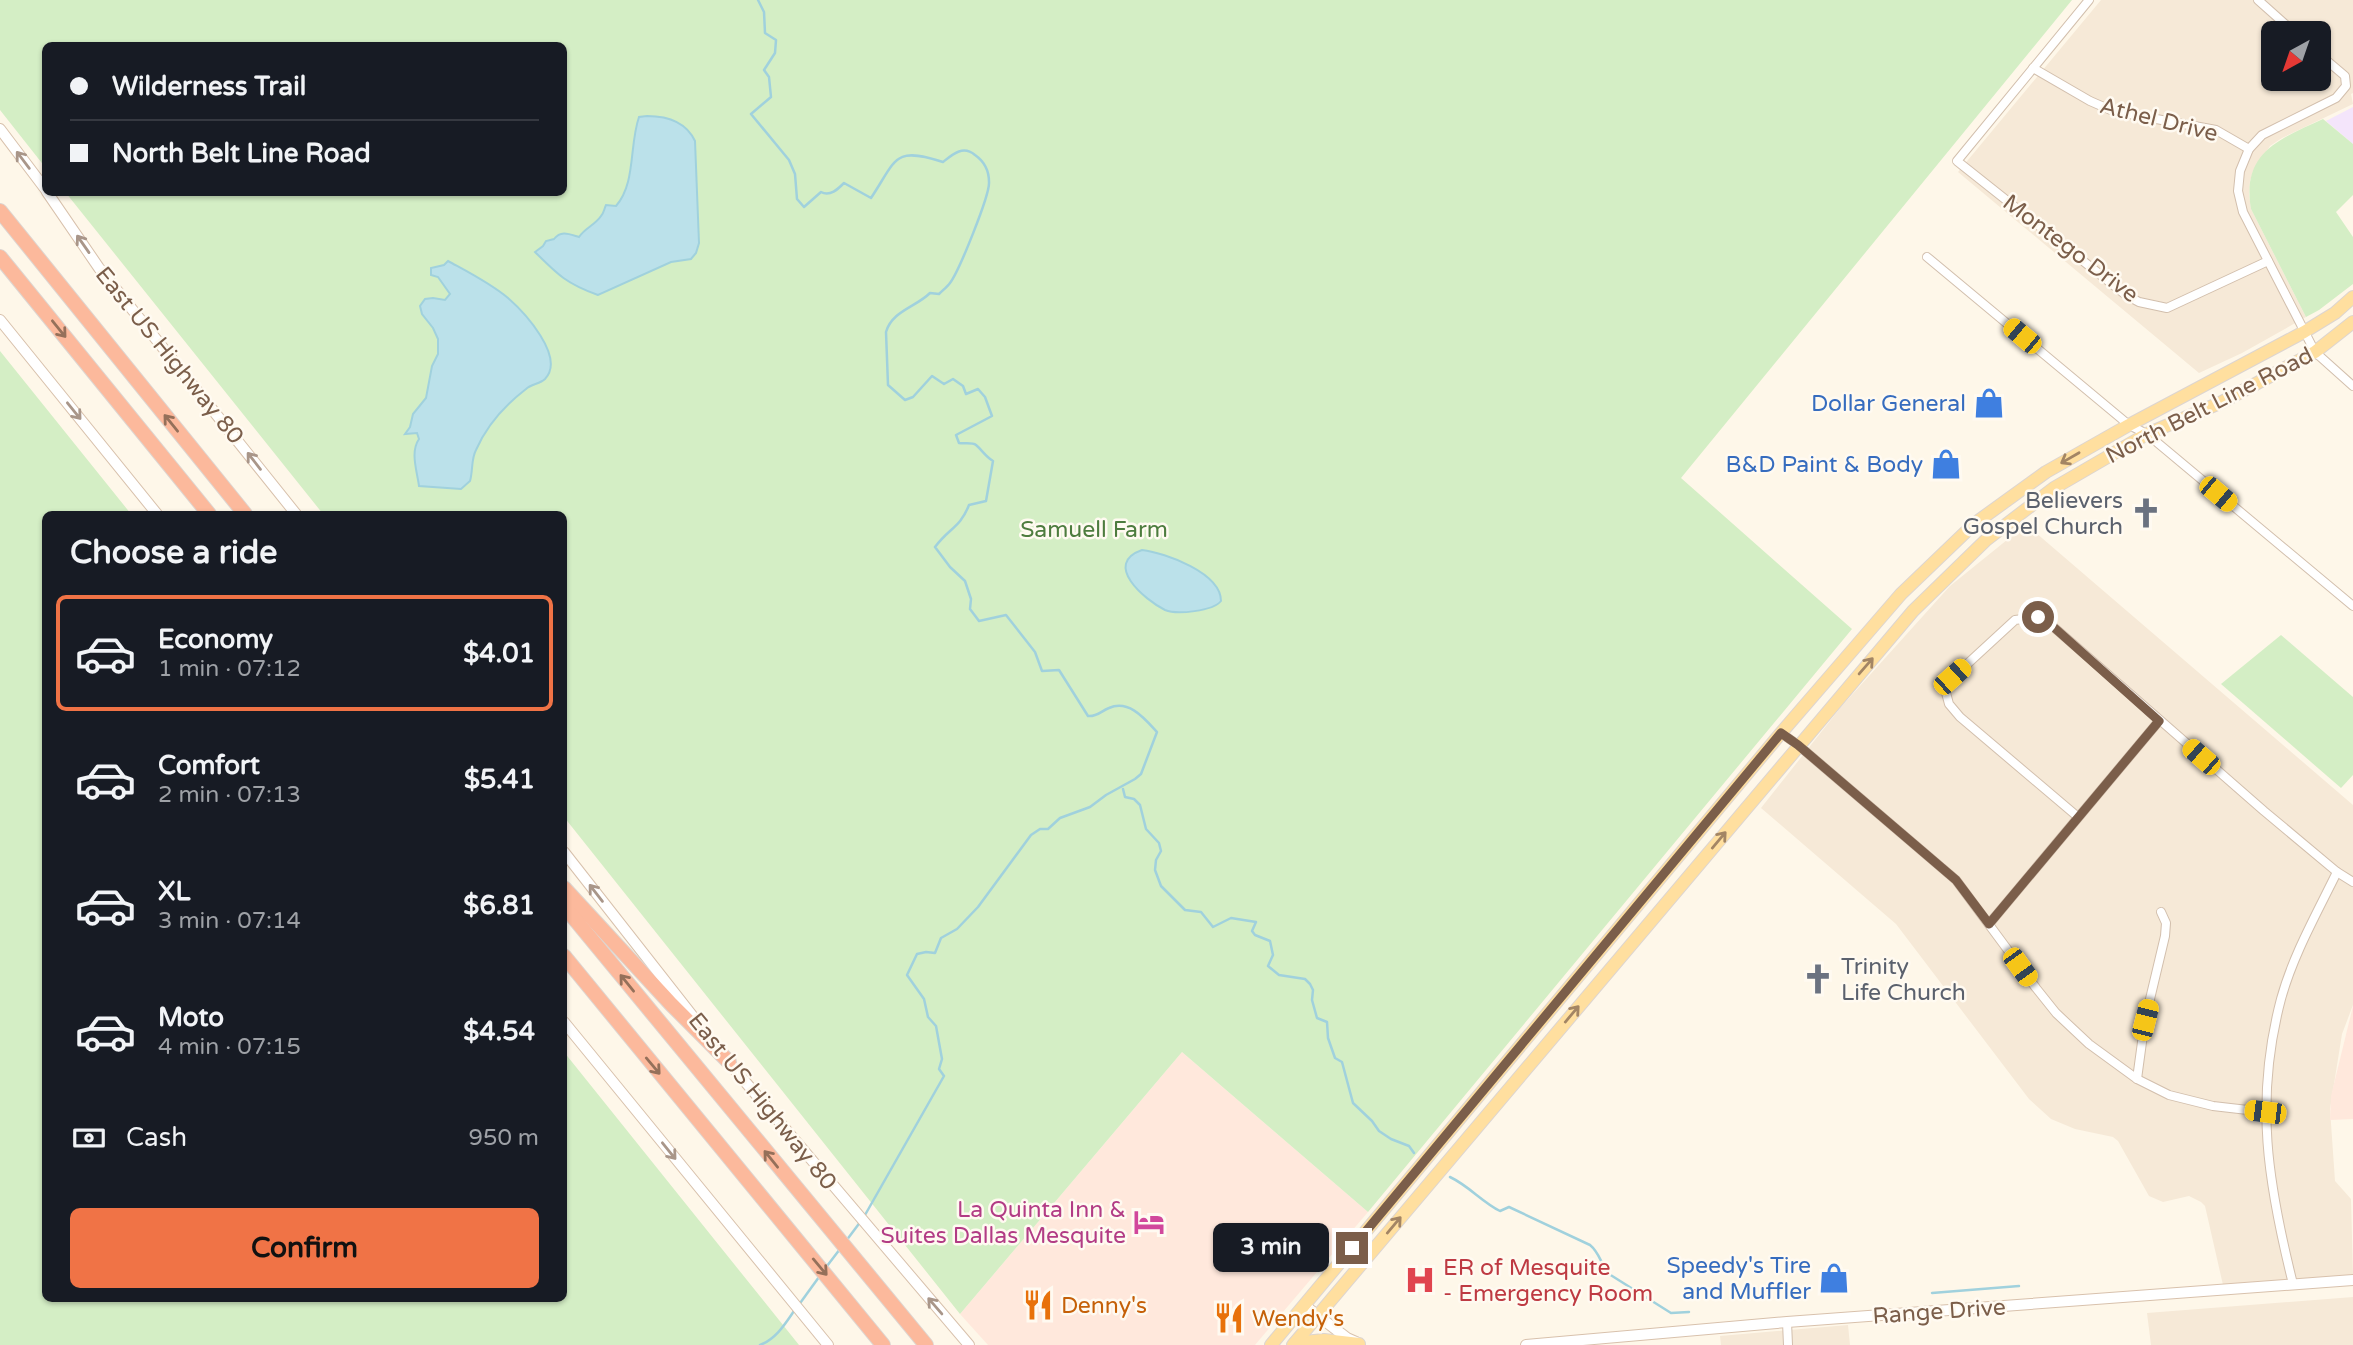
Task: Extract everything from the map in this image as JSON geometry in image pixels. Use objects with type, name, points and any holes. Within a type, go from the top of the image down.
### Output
[{"type":"highway","points":[[0,211],[243,511]]},
{"type":"highway","points":[[0,257],[207,511]]},
{"type":"highway","points":[[567,891],[671,1004],[729,1062]]},
{"type":"highway","points":[[567,910],[926,1345]]},
{"type":"highway","points":[[567,960],[883,1345]]},
{"type":"main road","name":"East US Highway 80","points":[[0,129],[42,186]]},
{"type":"main road","name":"East US Highway 80","points":[[49,196],[99,268],[294,511]]},
{"type":"main road","name":"North Belt Line Road","points":[[1270,1345],[1781,733],[1901,594],[1973,524],[2046,472],[2304,332],[2335,313],[2353,297]]},
{"type":"main road","points":[[0,320],[155,511]]},
{"type":"main road","name":"North Belt Line Road","points":[[1294,1344],[1913,611],[1986,540],[2054,488],[2147,434],[2222,402],[2315,352],[2353,324]]},
{"type":"main road","name":"East US Highway 80","points":[[567,856],[729,1062],[969,1345]]},
{"type":"main road","points":[[567,1026],[828,1345]]},
{"type":"main road","points":[[1531,1034],[1545,1045]]},
{"type":"main road","name":"Range Drive","points":[[1526,1345],[1787,1322],[2353,1280]]},
{"type":"main road","points":[[1304,1305],[1347,1338],[1360,1344]]},
{"type":"main road","points":[[1294,1344],[1324,1340],[1360,1344]]},
{"type":"street","points":[[2033,68],[2089,0]]},
{"type":"street","points":[[2258,0],[2282,21]]},
{"type":"street","points":[[2331,64],[2345,76],[2346,86],[2336,98],[2262,135],[2249,149],[2240,171],[2239,202],[2315,352],[2353,387]]},
{"type":"street","name":"Athel Drive","points":[[2033,68],[2113,111],[2216,130],[2249,149]]},
{"type":"street","name":"Montego Drive","points":[[2033,68],[1957,161],[2126,295],[2139,302],[2167,308],[2268,261]]},
{"type":"street","points":[[1927,257],[2129,425],[2147,434],[2353,606]]},
{"type":"street","points":[[2078,817],[1960,718],[1949,704],[1945,689],[1952,677],[2015,620],[2038,617],[2049,623],[2159,721],[2337,872],[2353,882]]},
{"type":"street","points":[[1989,924],[2159,721]]},
{"type":"street","points":[[1781,733],[1956,880],[2056,1013],[2089,1044],[2137,1079],[2169,1095],[2213,1106],[2265,1112]]},
{"type":"street","points":[[2293,1284],[2270,1179],[2265,1112],[2269,1063],[2281,999],[2299,950],[2337,872]]},
{"type":"street","points":[[2137,1079],[2145,1020],[2165,936],[2166,923],[2161,912]]},
{"type":"street","points":[[1787,1322],[1788,1345]]},
{"type":"shaded area","points":[[2101,0],[2353,0],[2353,104],[2270,146],[2253,171],[2250,181],[2251,209],[2306,317],[2242,353],[2199,373],[1958,172]]},
{"type":"shaded area","points":[[2353,107],[2353,144],[2326,121]]},
{"type":"shaded area","points":[[2028,526],[2353,805],[2353,1005],[2342,1034],[2330,1109],[2335,1181],[2351,1199],[2353,1276],[2223,1285],[2205,1206],[2189,1196],[2163,1202],[2149,1196],[2118,1141],[2113,1137],[2075,1129],[2051,1119],[2029,1099],[1896,924],[1761,808],[1841,707],[1950,586],[2023,527]]},
{"type":"shaded area","points":[[2353,1006],[2353,1119],[2330,1120],[2331,1096]]},
{"type":"shaded area","points":[[1182,1052],[1368,1212],[1255,1345],[988,1345],[960,1314]]},
{"type":"shaded area","points":[[2353,1297],[2353,1345],[2151,1345],[2147,1313]]},
{"type":"shaded area","points":[[1848,1325],[1850,1345],[1721,1345],[1720,1336]]},
{"type":"green space","name":"Samuell Farm","points":[[0,0],[2072,0],[1681,478],[1852,629],[1368,1212],[1182,1052],[960,1314],[567,821],[567,511],[321,511],[68,196],[567,196],[567,42],[42,42],[42,163],[0,110]]},
{"type":"green space","points":[[2323,119],[2353,144],[2353,195],[2336,212],[2353,237],[2353,284],[2306,317],[2251,209],[2249,190],[2252,174],[2267,150],[2292,133]]},
{"type":"green space","points":[[0,351],[129,511],[42,511],[42,1302],[567,1302],[567,1056],[799,1345],[0,1345]]},
{"type":"green space","points":[[2281,635],[2353,697],[2353,775],[2341,788],[2221,684]]},
{"type":"water","points":[[639,117],[676,121],[687,129],[695,141],[699,243],[691,259],[671,262],[598,295],[564,278],[535,252],[546,241],[559,234],[579,237],[599,219],[606,205],[616,206],[627,186]]},
{"type":"water","points":[[448,261],[508,298],[532,324],[547,347],[550,359],[550,370],[545,379],[518,395],[491,424],[474,454],[470,481],[461,489],[419,486],[415,456],[419,439],[417,433],[405,434],[413,414],[426,398],[432,366],[438,354],[438,339],[420,306],[425,299],[445,300],[450,294],[438,277],[431,275],[431,268],[444,265]]},
{"type":"water","points":[[1142,550],[1178,560],[1202,573],[1219,591],[1221,601],[1203,610],[1186,612],[1165,610],[1157,605],[1138,590],[1126,572],[1126,564],[1131,556]]},
{"type":"waterway","points":[[758,0],[764,12],[765,33],[776,40],[775,53],[764,70],[769,77],[771,97],[751,114],[789,160],[795,174],[797,199],[804,207],[821,192],[831,193],[844,183],[871,198],[892,165],[905,156],[927,157],[943,162],[958,152],[966,151],[971,152],[986,167],[989,182],[985,202],[967,249],[950,283],[939,294],[930,293],[899,314],[886,332],[888,385],[905,400],[913,397],[932,376],[944,384],[953,379],[963,386],[966,394],[978,389],[985,397],[992,416],[956,435],[959,443],[974,444],[993,461],[986,501],[969,505],[962,519],[935,547],[965,581],[971,599],[970,609],[979,621],[1006,615],[1035,652],[1042,671],[1059,670],[1088,716],[1123,706],[1136,712],[1157,732],[1141,774],[1090,807],[1060,818],[1048,829],[1040,829],[1031,835],[978,907],[957,929],[941,938],[935,953],[917,954],[907,975],[924,999],[928,1017],[936,1026],[942,1059],[939,1069],[944,1076],[865,1215]]},
{"type":"waterway","points":[[1123,789],[1125,797],[1134,799],[1140,805],[1146,829],[1159,843],[1161,851],[1155,870],[1161,886],[1185,910],[1201,912],[1213,927],[1231,918],[1256,922],[1252,931],[1270,941],[1273,955],[1268,966],[1279,975],[1305,979],[1310,984],[1317,1018],[1327,1022],[1328,1038],[1335,1058],[1342,1062],[1353,1103],[1379,1131],[1409,1146],[1414,1153]]},
{"type":"waterway","points":[[1450,1177],[1500,1211],[1509,1207],[1590,1245],[1609,1274],[1671,1313],[1689,1312]]},
{"type":"waterway","points":[[846,1241],[861,1221]]},
{"type":"waterway","points":[[827,1266],[840,1249]]},
{"type":"waterway","points":[[798,1306],[819,1277]]},
{"type":"waterway","points":[[1932,1293],[2019,1286]]},
{"type":"waterway","points":[[760,1345],[775,1335],[794,1311]]},
{"type":"place","name":"Dollar General","points":[[1989,403]]},
{"type":"place","name":"B&D Paint & Body","points":[[1946,464]]},
{"type":"place","name":"Believers Gospel Church","points":[[2146,513]]},
{"type":"place","name":"Trinity Life Church","points":[[1818,979]]},
{"type":"place","name":"La Quinta Inn & Suites Dallas Mesquite","points":[[1149,1222]]},
{"type":"place","name":"Speedy's Tire and Muffler","points":[[1834,1278]]},
{"type":"place","name":"ER of Mesquite - Emergency Room","points":[[1420,1280]]},
{"type":"place","name":"Denny's","points":[[1038,1305]]},
{"type":"place","name":"Wendy's","points":[[1229,1318]]},
{"type":"route","points":[[1352,1248],[1781,733],[1956,880],[1989,924],[2159,721],[2049,623],[2038,617]]}]
